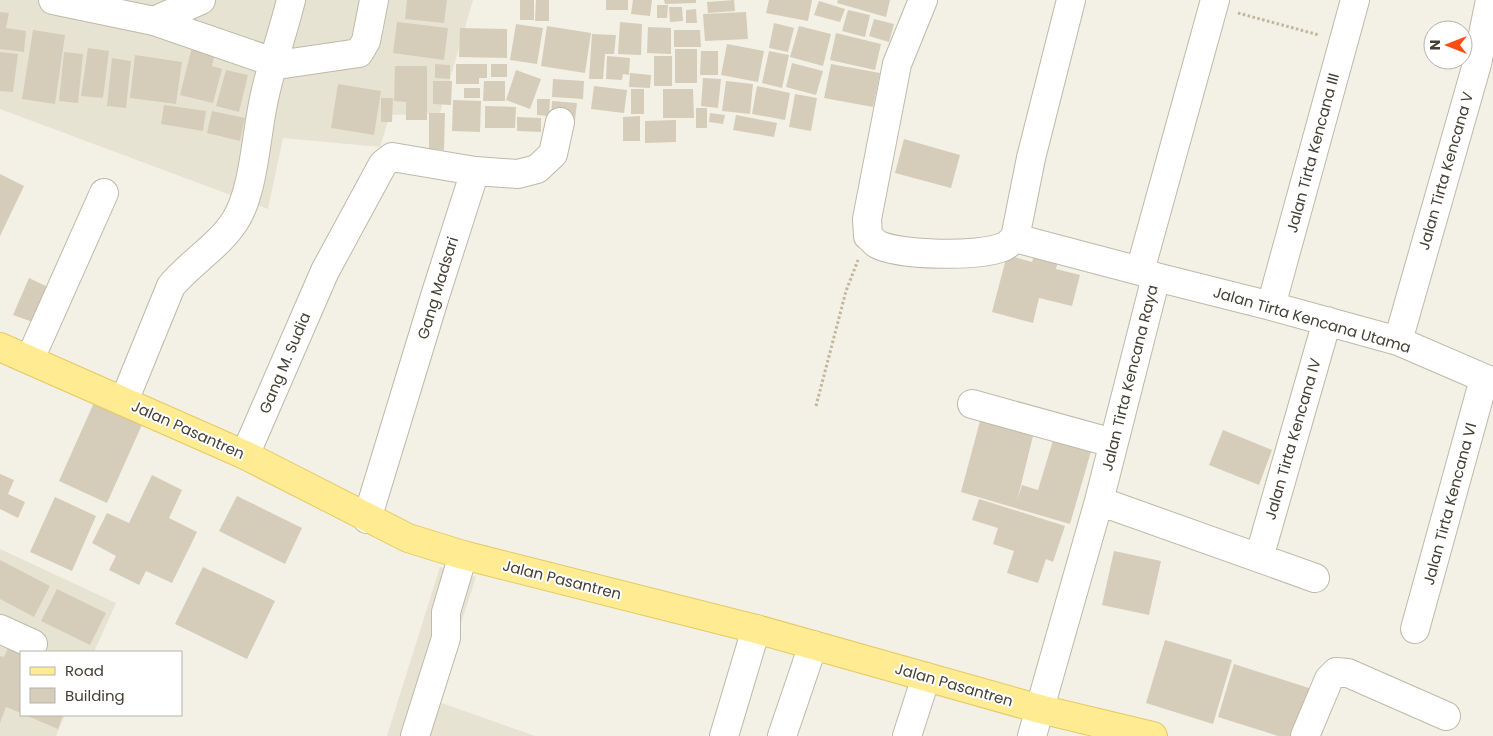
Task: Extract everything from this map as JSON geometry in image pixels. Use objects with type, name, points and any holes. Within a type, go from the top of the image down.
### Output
[{"type":"main road","name":"Jalan Pasantren","points":[[0,347],[245,455],[408,538],[463,555],[756,629],[1040,709],[1153,736]]},
{"type":"street","points":[[53,0],[154,21],[278,63],[359,53],[366,41],[374,0]]},
{"type":"street","points":[[154,21],[201,0]]},
{"type":"street","points":[[129,403],[171,286],[184,271],[225,234],[236,220],[246,202],[264,101],[278,63],[291,0]]},
{"type":"street","points":[[923,0],[897,64],[867,219],[868,236],[877,244],[897,250],[965,255],[1004,247],[1015,238],[1033,150],[1071,0]]},
{"type":"street","name":"Jalan Tirta Kencana III","points":[[1271,306],[1355,0]]},
{"type":"street","name":"Jalan Tirta Kencana V","points":[[1398,341],[1485,66],[1490,0]]},
{"type":"street","name":"Jalan Tirta Kencana Raya","points":[[1032,736],[1099,501],[1148,274],[1214,3]]},
{"type":"street","points":[[475,171],[518,174],[537,169],[553,154],[560,122]]},
{"type":"street","name":"Gang M. Sudia","points":[[245,455],[325,271],[383,164],[392,157],[475,171]]},
{"type":"street","name":"Gang Madsari","points":[[367,518],[475,171]]},
{"type":"street","points":[[30,359],[104,193]]},
{"type":"street","name":"Jalan Tirta Kencana Utama","points":[[1015,238],[1398,341],[1488,381]]},
{"type":"street","name":"Jalan Tirta Kencana IV","points":[[1259,558],[1327,321]]},
{"type":"street","name":"Jalan Tirta Kencana VI","points":[[1416,629],[1488,381]]},
{"type":"street","points":[[972,404],[1113,443]]},
{"type":"street","points":[[1099,501],[1315,578]]},
{"type":"street","points":[[415,726],[446,638],[446,612],[463,555]]},
{"type":"street","points":[[0,629],[33,644]]},
{"type":"street","points":[[724,736],[756,629]]},
{"type":"street","points":[[782,736],[813,645]]},
{"type":"street","points":[[1305,736],[1328,678],[1336,672],[1348,673],[1446,716]]},
{"type":"street","points":[[907,736],[926,677]]},
{"type":"path","points":[[1214,3],[1344,42]]},
{"type":"path","points":[[816,406],[846,291],[868,236]]},
{"type":"shaded area","points":[[0,0],[473,0],[440,113],[390,115],[380,147],[283,138],[268,209],[0,109]]},
{"type":"shaded area","points":[[0,549],[116,603],[94,651],[20,651],[20,716],[65,716],[56,736],[0,736]]},
{"type":"shaded area","points":[[440,567],[476,577],[436,701],[535,736],[387,736]]},
{"type":"building","points":[[407,0],[447,0],[444,23],[405,19]]},
{"type":"building","points":[[520,0],[534,0],[534,20],[520,20]]},
{"type":"building","points":[[536,0],[549,0],[549,21],[535,21]]},
{"type":"building","points":[[606,0],[628,0],[628,10],[606,10]]},
{"type":"building","points":[[633,0],[652,0],[650,16],[631,14]]},
{"type":"building","points":[[664,0],[696,0],[696,3],[665,4]]},
{"type":"building","points":[[734,0],[735,11],[708,13],[707,2]]},
{"type":"building","points":[[769,0],[812,0],[808,21],[766,13]]},
{"type":"building","points":[[838,0],[890,0],[886,17],[837,3]]},
{"type":"building","points":[[819,1],[845,9],[840,22],[814,15]]},
{"type":"building","points":[[657,5],[668,5],[667,18],[657,18]]},
{"type":"building","points":[[669,7],[682,7],[683,21],[670,22]]},
{"type":"building","points":[[696,9],[697,23],[686,23],[686,10]]},
{"type":"building","points":[[848,10],[870,15],[865,37],[842,31]]},
{"type":"building","points":[[0,12],[9,13],[6,28],[26,31],[24,52],[0,49]]},
{"type":"building","points":[[746,12],[748,39],[705,41],[703,14]]},
{"type":"building","points":[[874,19],[894,24],[889,42],[869,36]]},
{"type":"building","points":[[397,22],[448,28],[444,60],[393,53]]},
{"type":"building","points":[[620,22],[642,24],[641,55],[618,54]]},
{"type":"building","points":[[774,23],[794,28],[788,52],[769,48]]},
{"type":"building","points":[[516,24],[543,28],[537,64],[510,60]]},
{"type":"building","points":[[547,26],[591,33],[585,73],[541,66]]},
{"type":"building","points":[[799,26],[831,34],[823,66],[790,57]]},
{"type":"building","points":[[648,27],[671,28],[671,54],[647,53]]},
{"type":"building","points":[[460,28],[507,29],[507,58],[459,57]]},
{"type":"building","points":[[33,30],[65,35],[55,104],[22,99]]},
{"type":"building","points":[[674,30],[700,30],[701,47],[674,47]]},
{"type":"building","points":[[836,33],[881,44],[875,70],[830,60]]},
{"type":"building","points":[[592,34],[616,35],[614,54],[605,54],[603,79],[589,79]]},
{"type":"building","points":[[727,44],[764,51],[758,82],[721,75]]},
{"type":"building","points":[[192,47],[215,53],[212,66],[222,69],[213,103],[180,95]]},
{"type":"building","points":[[88,48],[109,51],[103,98],[81,96]]},
{"type":"building","points":[[675,49],[697,49],[697,83],[675,83]]},
{"type":"building","points":[[701,51],[718,51],[718,75],[700,75]]},
{"type":"building","points":[[769,51],[789,55],[782,88],[762,83]]},
{"type":"building","points":[[0,52],[18,54],[13,92],[0,91]]},
{"type":"building","points":[[64,52],[83,54],[78,103],[59,101]]},
{"type":"building","points":[[135,55],[182,62],[176,104],[130,98]]},
{"type":"building","points":[[607,56],[630,58],[629,75],[623,74],[622,80],[606,79]]},
{"type":"building","points":[[654,56],[672,56],[672,86],[654,86]]},
{"type":"building","points":[[112,58],[131,61],[126,108],[107,106]]},
{"type":"building","points":[[792,63],[823,71],[816,95],[786,87]]},
{"type":"building","points":[[435,64],[450,65],[450,79],[435,78]]},
{"type":"building","points":[[456,64],[487,64],[487,78],[479,78],[479,84],[456,84]]},
{"type":"building","points":[[491,64],[507,64],[507,77],[491,77]]},
{"type":"building","points":[[831,64],[880,73],[873,107],[824,98]]},
{"type":"building","points":[[395,66],[427,66],[427,120],[406,120],[406,102],[394,101]]},
{"type":"building","points":[[226,70],[248,75],[239,112],[216,106]]},
{"type":"building","points":[[516,70],[541,79],[530,109],[506,100]]},
{"type":"building","points":[[630,73],[651,75],[650,88],[629,87]]},
{"type":"building","points":[[703,78],[721,79],[718,108],[701,106]]},
{"type":"building","points":[[553,79],[584,81],[583,99],[552,97]]},
{"type":"building","points":[[433,81],[452,81],[451,105],[433,104]]},
{"type":"building","points":[[484,81],[505,81],[505,101],[483,101]]},
{"type":"building","points":[[726,81],[753,84],[750,114],[722,111]]},
{"type":"building","points":[[338,84],[381,91],[374,135],[331,128]]},
{"type":"building","points":[[594,86],[627,90],[624,113],[591,109]]},
{"type":"building","points":[[757,86],[790,93],[785,120],[752,114]]},
{"type":"building","points":[[464,88],[480,88],[480,98],[464,98]]},
{"type":"building","points":[[631,89],[644,89],[644,114],[631,114]]},
{"type":"building","points":[[663,89],[693,89],[694,118],[663,118]]},
{"type":"building","points":[[795,94],[817,98],[811,131],[789,127]]},
{"type":"building","points":[[381,98],[393,98],[392,122],[381,122]]},
{"type":"building","points":[[537,99],[550,99],[549,116],[537,115]]},
{"type":"building","points":[[453,100],[481,101],[480,132],[452,131]]},
{"type":"building","points":[[552,101],[577,103],[575,120],[551,119]]},
{"type":"building","points":[[164,105],[206,111],[203,131],[161,124]]},
{"type":"building","points":[[485,106],[516,107],[515,128],[485,128]]},
{"type":"building","points":[[696,108],[707,108],[707,128],[696,128]]},
{"type":"building","points":[[212,111],[245,118],[240,141],[207,133]]},
{"type":"building","points":[[429,113],[445,113],[444,150],[429,149]]},
{"type":"building","points":[[710,113],[725,115],[723,124],[709,122]]},
{"type":"building","points":[[736,115],[777,123],[774,137],[733,130]]},
{"type":"building","points":[[640,116],[640,141],[623,141],[623,117]]},
{"type":"building","points":[[517,117],[541,118],[541,132],[517,131]]},
{"type":"building","points":[[676,120],[676,142],[645,143],[645,121]]},
{"type":"building","points":[[904,139],[960,155],[951,188],[895,173]]},
{"type":"building","points":[[0,174],[24,186],[0,236]]},
{"type":"building","points":[[1036,250],[1059,256],[1056,269],[1080,275],[1072,306],[1039,298],[1033,323],[992,312],[1007,255],[1032,262]]},
{"type":"building","points":[[29,278],[56,291],[41,325],[13,315]]},
{"type":"building","points":[[97,396],[145,418],[107,503],[59,481]]},
{"type":"building","points":[[980,421],[1033,436],[1017,501],[1022,485],[1038,490],[1054,437],[1092,448],[1070,524],[961,492]]},
{"type":"building","points":[[1223,430],[1272,450],[1259,485],[1209,465]]},
{"type":"building","points":[[0,474],[14,480],[8,494],[25,502],[18,518],[0,509]]},
{"type":"building","points":[[152,475],[182,490],[169,518],[197,532],[172,583],[146,571],[139,585],[109,570],[116,556],[92,543],[107,513],[129,523]]},
{"type":"building","points":[[237,496],[302,528],[285,564],[219,531]]},
{"type":"building","points":[[55,497],[96,516],[72,571],[30,552]]},
{"type":"building","points":[[979,499],[1065,526],[1053,562],[1046,559],[1038,583],[1007,573],[1014,551],[993,544],[998,528],[972,520]]},
{"type":"building","points":[[1114,551],[1161,561],[1149,615],[1102,605]]},
{"type":"building","points":[[0,560],[50,586],[34,617],[0,599]]},
{"type":"building","points":[[203,567],[275,601],[247,659],[175,624]]},
{"type":"building","points":[[57,589],[106,613],[90,645],[41,621]]},
{"type":"building","points":[[1165,640],[1232,660],[1213,724],[1146,703]]},
{"type":"building","points":[[8,648],[20,654],[20,713],[6,707],[0,723],[0,656],[4,657]]},
{"type":"building","points":[[1234,664],[1312,689],[1297,736],[1278,736],[1218,717]]},
{"type":"building","points":[[27,716],[63,716],[58,729]]}]
